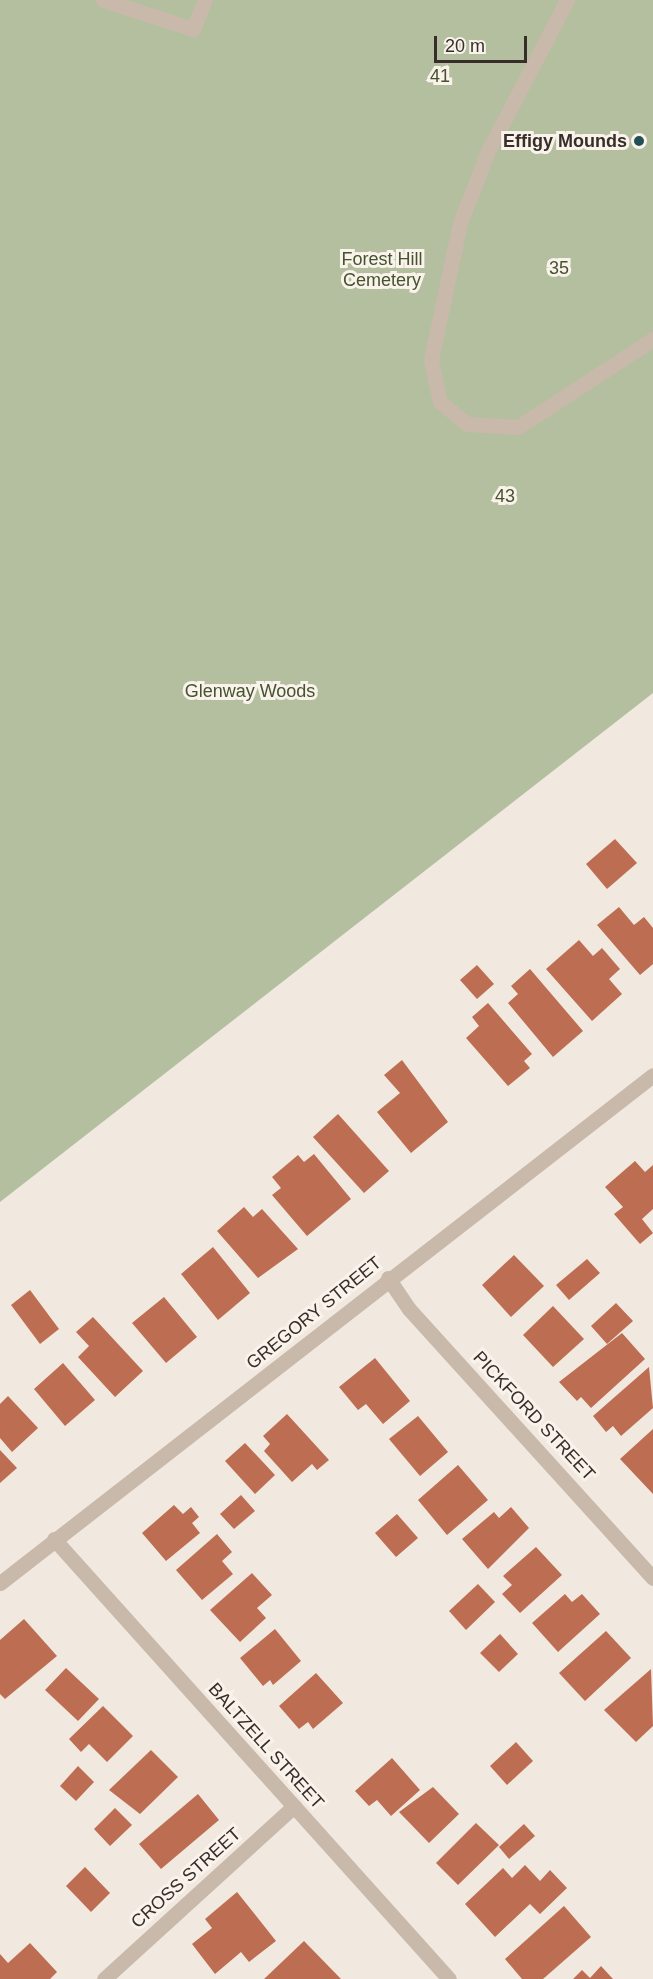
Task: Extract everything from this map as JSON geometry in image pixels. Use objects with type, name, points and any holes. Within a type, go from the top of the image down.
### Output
[{"type":"street","points":[[103,0],[193,29],[205,0]]},
{"type":"street","points":[[567,0],[488,151],[460,223],[431,360],[440,402],[467,424],[518,427],[653,339]]},
{"type":"street","name":"GREGORY STREET","points":[[0,1583],[388,1278],[653,1075]]},
{"type":"street","name":"PICKFORD STREET","points":[[388,1278],[409,1309],[653,1578]]},
{"type":"street","name":"BALTZELL STREET","points":[[54,1539],[449,1979]]},
{"type":"street","name":"CROSS STREET","points":[[104,1979],[294,1806]]},
{"type":"green space","name":"Glenway Woods","points":[[0,0],[653,0],[653,693],[0,1202]]},
{"type":"building","points":[[615,839],[637,863],[607,889],[586,864]]},
{"type":"building","points":[[619,907],[634,925],[644,917],[653,928],[653,964],[640,975],[597,925]]},
{"type":"building","points":[[579,940],[593,956],[602,948],[620,969],[609,979],[622,994],[592,1021],[546,969]]},
{"type":"building","points":[[477,965],[494,984],[477,999],[460,980]]},
{"type":"building","points":[[530,969],[583,1031],[553,1057],[508,1003],[518,994],[511,986]]},
{"type":"building","points":[[488,1003],[532,1054],[524,1061],[530,1068],[508,1086],[466,1038],[479,1026],[472,1017]]},
{"type":"building","points":[[402,1060],[448,1122],[411,1153],[377,1112],[400,1093],[384,1075]]},
{"type":"building","points":[[338,1114],[389,1171],[364,1193],[313,1137]]},
{"type":"building","points":[[314,1154],[351,1199],[307,1236],[272,1195],[281,1188],[272,1177],[298,1155],[304,1162]]},
{"type":"building","points":[[635,1161],[645,1172],[653,1165],[653,1209],[642,1219],[653,1233],[640,1244],[614,1214],[623,1207],[605,1187]]},
{"type":"building","points":[[244,1207],[253,1217],[262,1209],[298,1249],[258,1278],[217,1231]]},
{"type":"building","points":[[213,1247],[250,1293],[218,1320],[181,1274]]},
{"type":"building","points":[[514,1255],[544,1286],[511,1317],[482,1285]]},
{"type":"building","points":[[587,1259],[600,1273],[569,1300],[556,1285]]},
{"type":"building","points":[[30,1290],[59,1329],[40,1344],[11,1305]]},
{"type":"building","points":[[164,1297],[197,1337],[166,1363],[132,1323]]},
{"type":"building","points":[[616,1303],[633,1321],[607,1344],[591,1326]]},
{"type":"building","points":[[553,1306],[584,1339],[553,1367],[523,1335]]},
{"type":"building","points":[[93,1317],[143,1371],[115,1397],[78,1357],[89,1346],[76,1332]]},
{"type":"building","points":[[622,1333],[645,1359],[591,1408],[581,1397],[577,1401],[559,1382]]},
{"type":"building","points":[[375,1358],[410,1401],[383,1424],[366,1404],[358,1410],[339,1387]]},
{"type":"building","points":[[63,1363],[95,1400],[65,1426],[34,1389]]},
{"type":"building","points":[[649,1367],[653,1408],[621,1436],[613,1426],[606,1432],[593,1416]]},
{"type":"building","points":[[8,1396],[38,1428],[12,1452],[0,1438],[0,1404]]},
{"type":"building","points":[[287,1414],[329,1460],[317,1470],[312,1464],[292,1482],[264,1451],[270,1444],[263,1436]]},
{"type":"building","points":[[418,1416],[448,1452],[420,1476],[389,1439]]},
{"type":"building","points":[[653,1429],[653,1494],[620,1459]]},
{"type":"building","points":[[245,1443],[275,1475],[255,1494],[225,1461]]},
{"type":"building","points":[[0,1450],[17,1468],[0,1483]]},
{"type":"building","points":[[458,1465],[488,1500],[447,1535],[418,1500]]},
{"type":"building","points":[[241,1495],[255,1511],[234,1529],[220,1514]]},
{"type":"building","points":[[174,1505],[183,1514],[191,1507],[199,1517],[192,1523],[200,1533],[166,1561],[142,1533]]},
{"type":"building","points":[[511,1507],[529,1528],[488,1569],[462,1539],[494,1512],[499,1518]]},
{"type":"building","points":[[397,1514],[418,1538],[396,1557],[375,1533]]},
{"type":"building","points":[[217,1534],[232,1552],[222,1561],[233,1574],[202,1600],[176,1570]]},
{"type":"building","points":[[536,1547],[562,1575],[520,1613],[502,1594],[512,1585],[503,1576]]},
{"type":"building","points":[[252,1573],[272,1595],[257,1608],[266,1618],[240,1642],[210,1610]]},
{"type":"building","points":[[478,1584],[495,1602],[466,1630],[449,1611]]},
{"type":"building","points":[[565,1594],[572,1602],[582,1594],[600,1614],[558,1652],[532,1623]]},
{"type":"building","points":[[24,1619],[57,1656],[5,1699],[0,1694],[0,1640]]},
{"type":"building","points":[[275,1629],[301,1661],[273,1685],[270,1680],[263,1686],[240,1658]]},
{"type":"building","points":[[606,1631],[631,1658],[585,1701],[559,1673]]},
{"type":"building","points":[[500,1634],[518,1654],[499,1672],[480,1653]]},
{"type":"building","points":[[66,1668],[99,1699],[78,1721],[45,1690]]},
{"type":"building","points":[[651,1669],[653,1726],[636,1742],[604,1710]]},
{"type":"building","points":[[316,1673],[343,1703],[313,1729],[308,1722],[299,1729],[279,1706]]},
{"type":"building","points":[[103,1706],[133,1736],[107,1762],[89,1744],[81,1752],[69,1739]]},
{"type":"building","points":[[516,1742],[533,1761],[507,1785],[490,1766]]},
{"type":"building","points":[[151,1750],[178,1777],[140,1814],[109,1790]]},
{"type":"building","points":[[392,1758],[420,1790],[391,1816],[377,1800],[369,1806],[355,1791]]},
{"type":"building","points":[[78,1766],[94,1782],[76,1801],[60,1786]]},
{"type":"building","points":[[433,1787],[459,1814],[429,1843],[399,1812]]},
{"type":"building","points":[[198,1794],[219,1820],[161,1869],[139,1844]]},
{"type":"building","points":[[115,1808],[132,1825],[110,1846],[94,1829]]},
{"type":"building","points":[[476,1823],[499,1845],[458,1885],[436,1863]]},
{"type":"building","points":[[524,1824],[535,1836],[509,1859],[499,1847]]},
{"type":"building","points":[[525,1865],[540,1881],[550,1870],[567,1888],[540,1914],[530,1904],[495,1937],[465,1904],[503,1868],[512,1878]]},
{"type":"building","points":[[85,1867],[110,1893],[91,1912],[66,1886]]},
{"type":"building","points":[[237,1892],[276,1941],[249,1962],[241,1952],[215,1974],[192,1944],[212,1928],[205,1919]]},
{"type":"building","points":[[564,1906],[591,1937],[543,1979],[522,1979],[505,1959]]},
{"type":"building","points":[[304,1941],[341,1979],[264,1979]]},
{"type":"building","points":[[30,1943],[57,1972],[50,1979],[0,1979],[0,1954],[8,1963]]},
{"type":"building","points":[[601,1966],[613,1979],[573,1979],[582,1970],[590,1978]]},
{"type":"place","name":"Effigy Mounds","points":[[639,141]]},
{"type":"park label","name":"41","points":[[440,76]]},
{"type":"park label","name":"35","points":[[559,268]]},
{"type":"park label","name":"Forest Hill Cemetery","points":[[382,270]]},
{"type":"park label","name":"43","points":[[505,496]]}]
